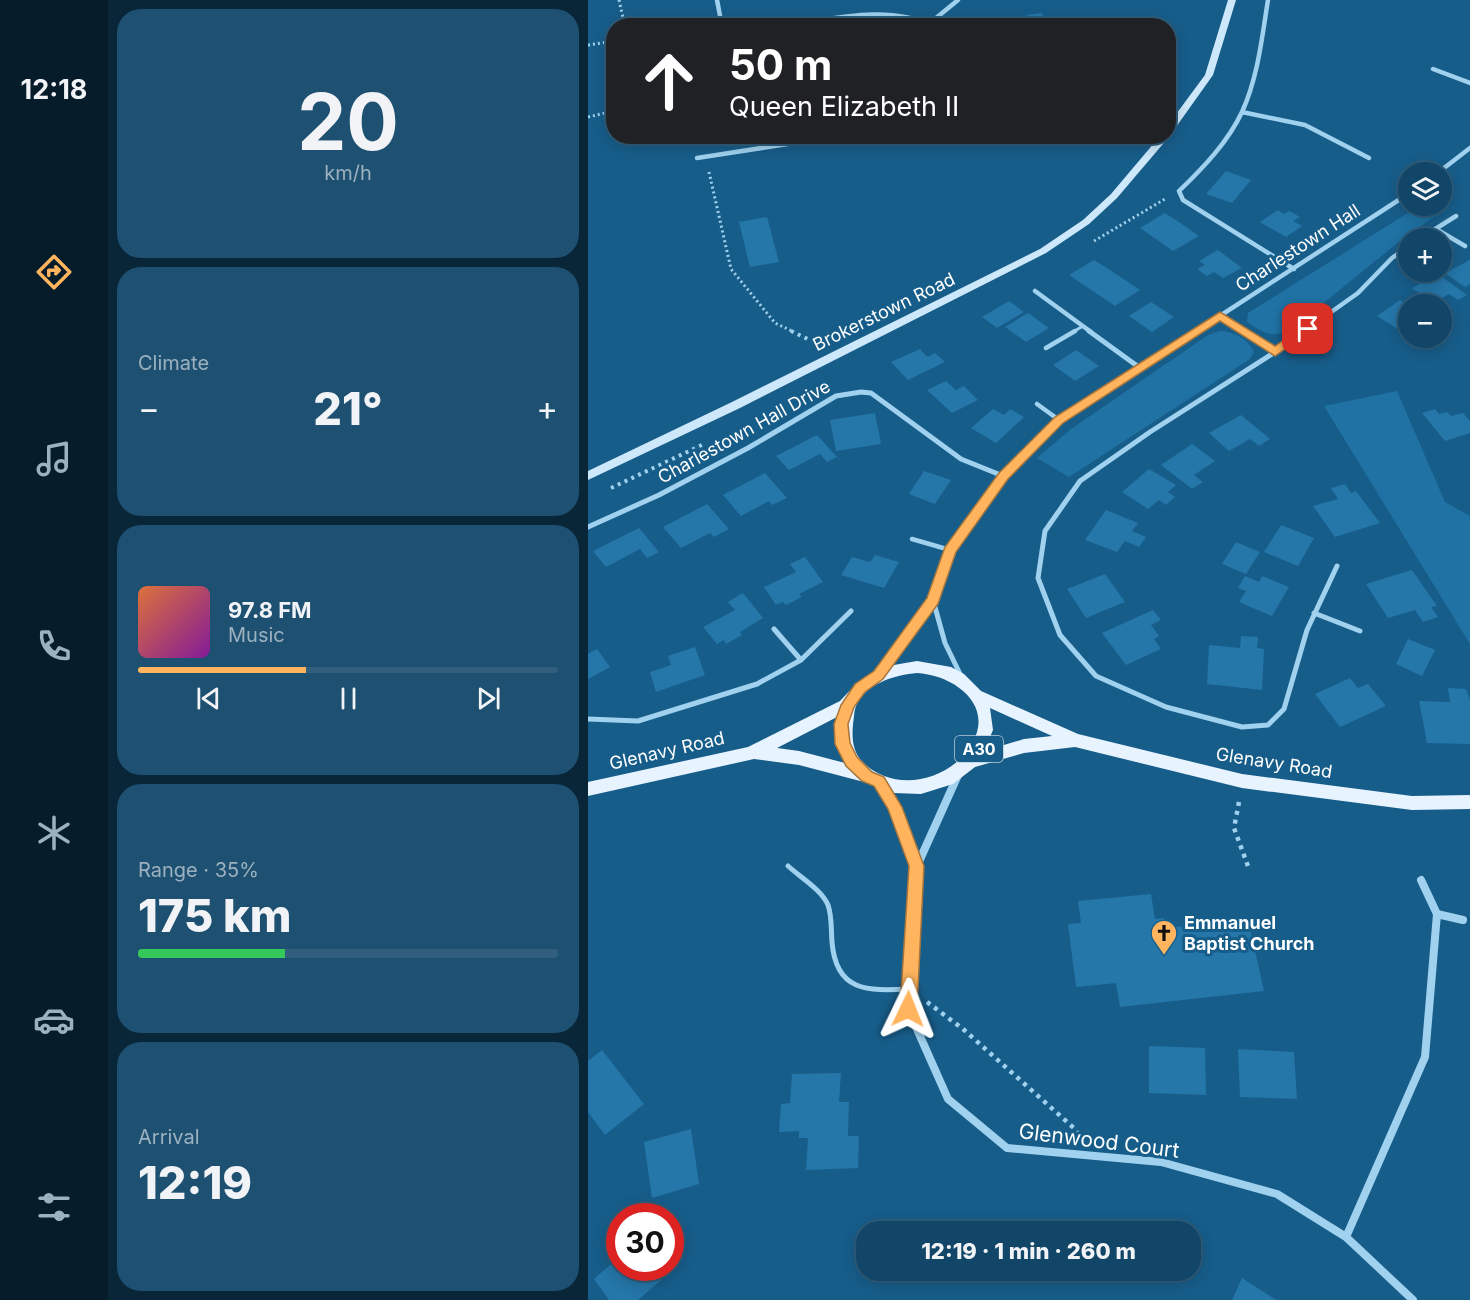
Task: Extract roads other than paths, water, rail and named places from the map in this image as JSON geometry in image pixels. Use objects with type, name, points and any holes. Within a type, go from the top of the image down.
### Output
[{"type":"main road","name":"A30","points":[[923,666],[945,671],[964,681],[978,696],[985,715],[984,735],[976,755],[964,767],[938,783],[914,788],[889,785],[873,779],[851,762],[843,744],[841,724],[848,705],[860,688],[879,675],[900,668],[923,666]]},
{"type":"main road","name":"Glenavy Road","points":[[978,696],[1075,740],[1242,781],[1412,803],[1470,802]]},
{"type":"main road","name":"Glenavy Road","points":[[588,789],[755,752],[798,728],[848,705]]},
{"type":"main road","name":"Glenavy Road","points":[[964,767],[1024,746],[1075,740]]},
{"type":"main road","name":"Glenavy Road","points":[[755,752],[799,758],[873,779]]},
{"type":"street","points":[[717,0],[720,18]]},
{"type":"street","points":[[938,18],[958,0]]},
{"type":"street","points":[[1176,121],[1209,75],[1232,0]]},
{"type":"street","points":[[1268,0],[1260,48],[1242,112],[1203,168],[1179,191],[1183,200],[1293,269]]},
{"type":"street","points":[[848,18],[887,13],[918,18]]},
{"type":"street","points":[[1433,69],[1470,83]]},
{"type":"street","points":[[1242,112],[1305,125],[1370,158]]},
{"type":"street","points":[[697,158],[787,144]]},
{"type":"street","name":"Brokerstown Road","points":[[588,476],[1043,251],[1078,228],[1114,196],[1159,144]]},
{"type":"street","points":[[1452,162],[1470,148]]},
{"type":"street","name":"Charlestown Hall","points":[[879,675],[933,600],[950,550],[1003,476],[1059,420],[1398,201]]},
{"type":"street","points":[[1438,228],[1456,216]]},
{"type":"street","points":[[1452,238],[1465,246]]},
{"type":"street","points":[[1337,566],[1307,630],[1284,709],[1268,725],[1242,727],[1166,707],[1096,676],[1060,635],[1038,578],[1044,531],[1080,481],[1150,432],[1275,352],[1358,293],[1398,254]]},
{"type":"street","points":[[1035,291],[1140,368]]},
{"type":"street","points":[[1220,316],[1275,352]]},
{"type":"street","name":"Charlestown Hall Drive","points":[[588,527],[659,495],[748,448],[836,396],[861,392],[871,393],[932,440],[962,459],[1003,476]]},
{"type":"street","points":[[933,600],[945,644],[964,681]]},
{"type":"street","points":[[588,718],[638,721],[674,712],[757,684],[801,660],[851,611]]},
{"type":"street","points":[[1314,613],[1360,631]]},
{"type":"street","points":[[774,629],[801,660]]},
{"type":"street","name":"Glenwood Court","points":[[964,767],[917,866],[908,1009],[948,1099],[1007,1148],[1161,1162],[1277,1194],[1346,1237],[1413,1300]]},
{"type":"street","name":"Glenwood Court","points":[[873,779],[894,807],[917,866]]},
{"type":"street","points":[[1346,1237],[1425,1057],[1437,914],[1421,880]]},
{"type":"street","points":[[1437,914],[1463,920]]},
{"type":"lane","points":[[1046,348],[1083,326]]},
{"type":"lane","points":[[1037,404],[1059,420]]},
{"type":"lane","points":[[912,539],[950,550]]},
{"type":"lane","points":[[788,866],[823,897],[828,905],[839,972],[859,986],[878,990],[909,989]]},
{"type":"place","name":"Emmanuel Baptist Church","points":[[1164,956]]}]
